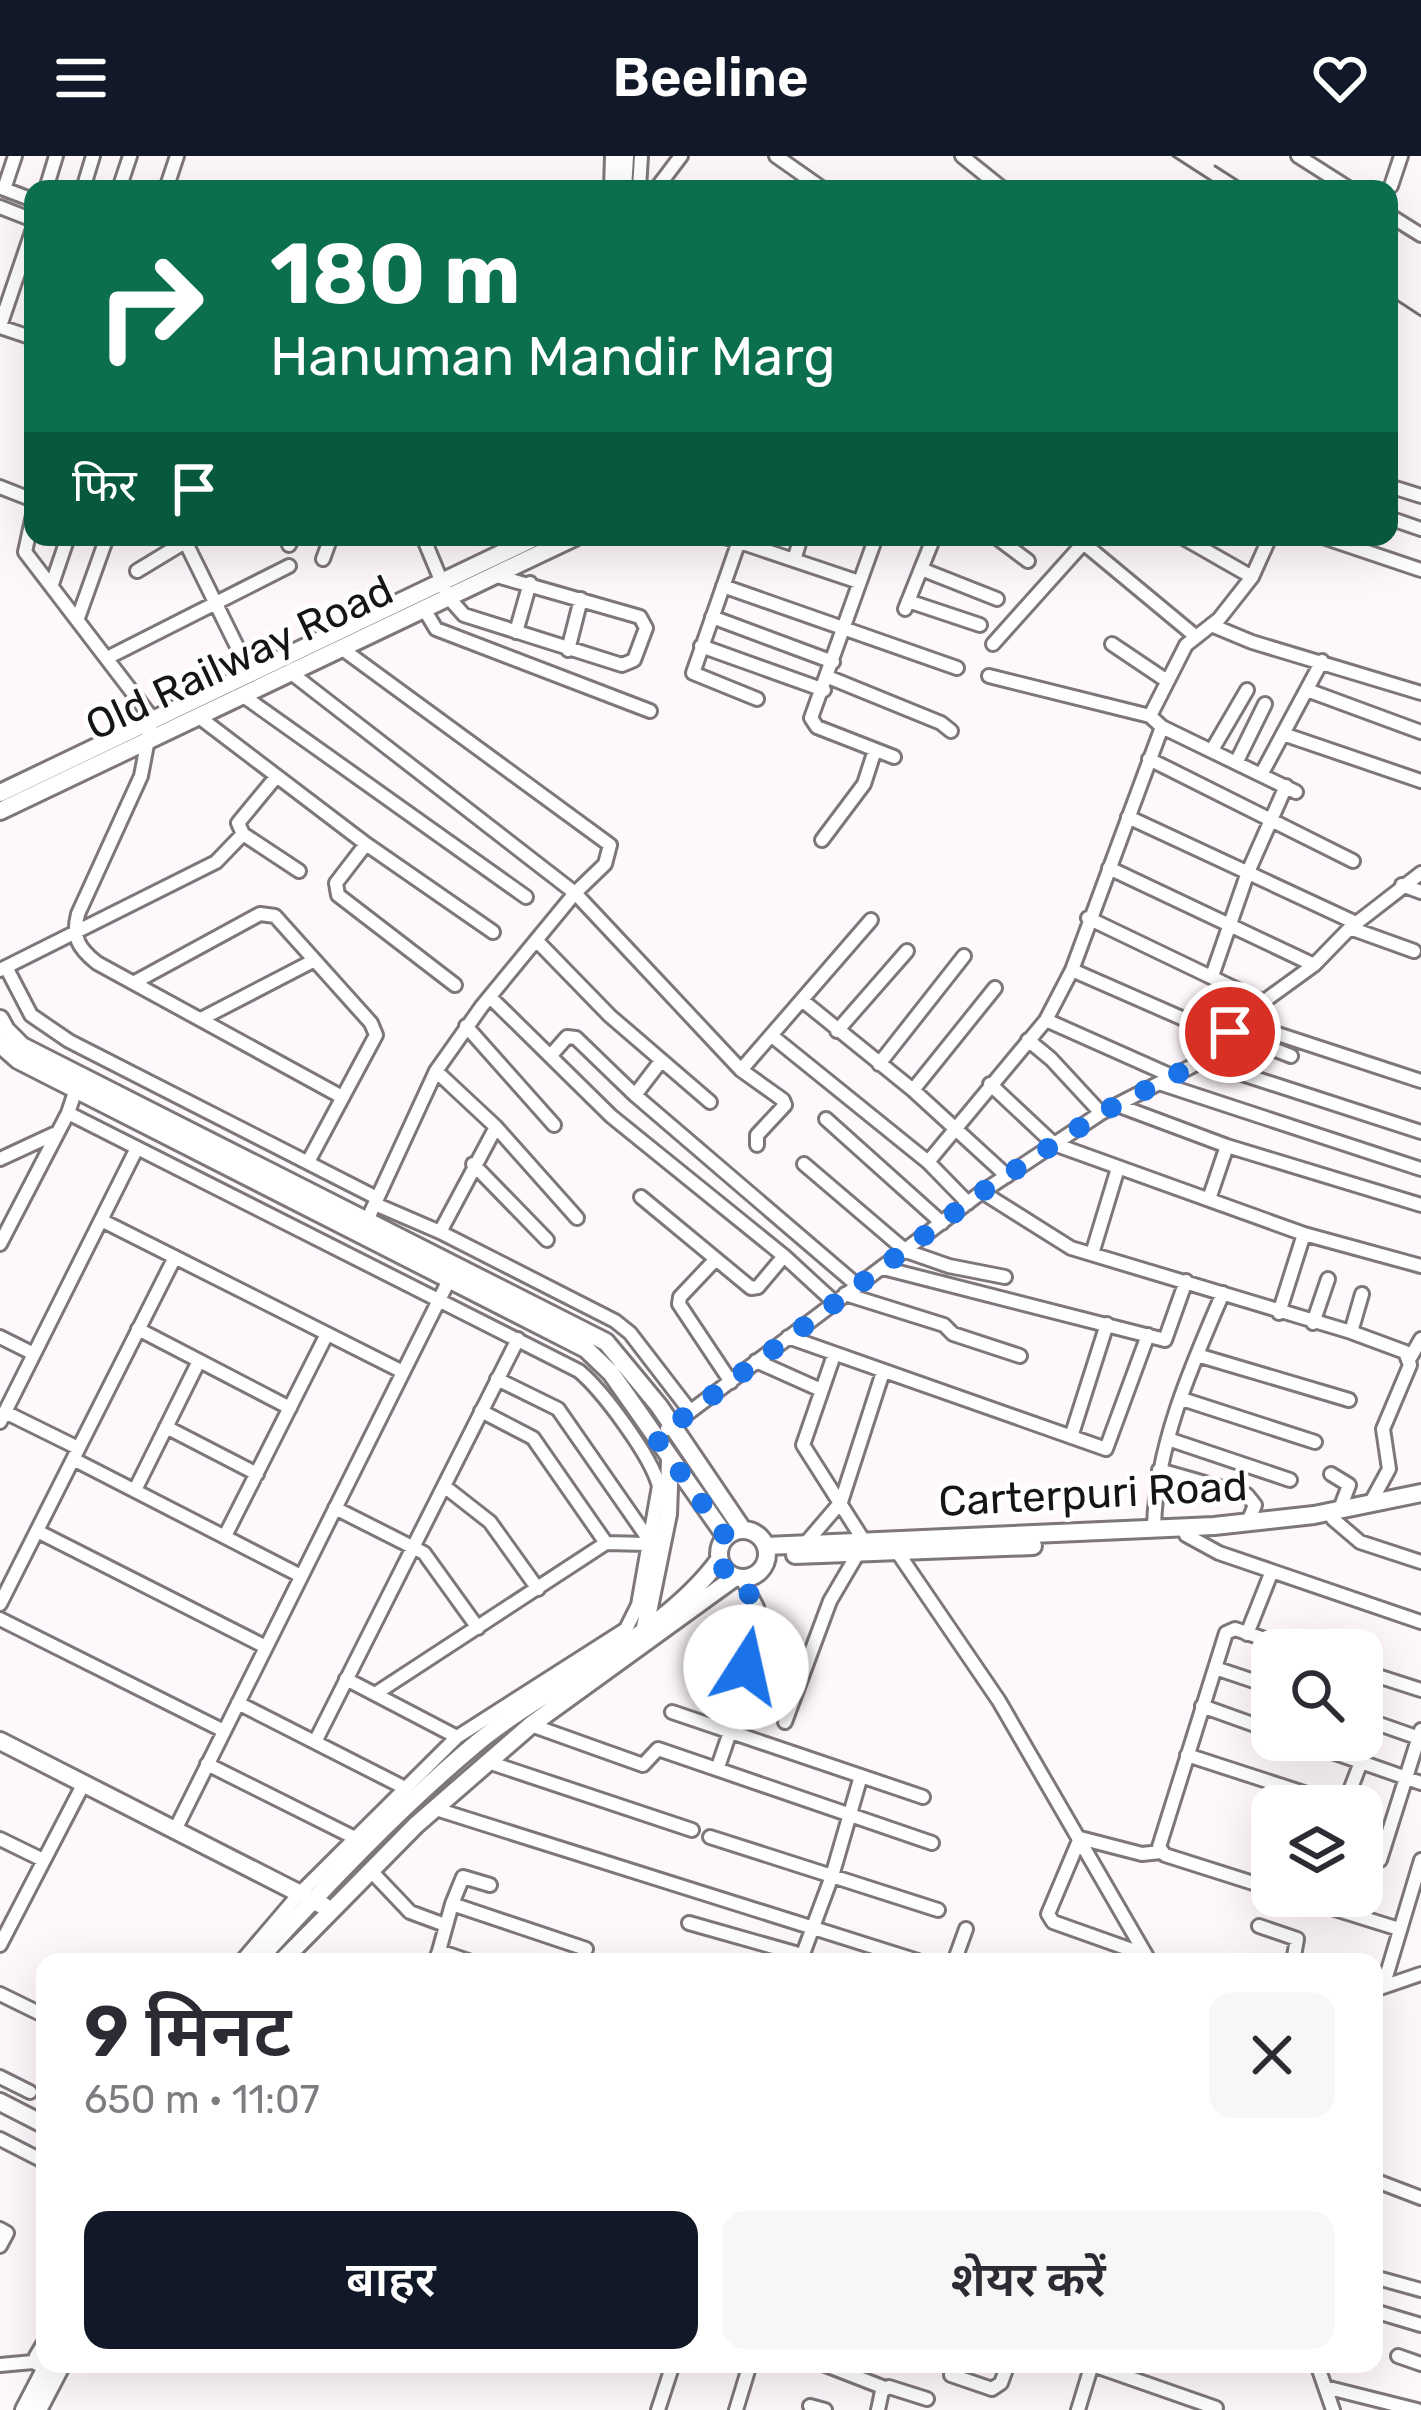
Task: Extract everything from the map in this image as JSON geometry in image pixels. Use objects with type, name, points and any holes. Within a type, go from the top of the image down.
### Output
[{"type":"main road","name":"Old Railway Road","points":[[0,793],[152,718],[445,589],[520,546]]},
{"type":"main road","name":"Old Railway Road","points":[[0,811],[424,609],[445,589],[497,576],[556,546]]},
{"type":"main road","points":[[0,1018],[22,1046],[79,1082]]},
{"type":"main road","points":[[0,1044],[18,1060],[79,1082],[370,1214],[453,1272],[586,1349],[611,1372],[670,1460],[734,1533]]},
{"type":"main road","points":[[453,1272],[606,1342],[672,1425],[734,1533]]},
{"type":"main road","points":[[644,1628],[668,1514],[670,1460]]},
{"type":"main road","name":"Carterpuri Road","points":[[766,1550],[1248,1522],[1337,1514],[1418,1494]]},
{"type":"main road","name":"Carterpuri Road","points":[[766,1550],[805,1544],[898,1553],[1186,1535],[1337,1514],[1418,1494]]},
{"type":"main road","points":[[265,1953],[398,1817],[479,1742],[701,1585],[719,1560],[720,1546],[734,1533],[753,1532],[766,1550],[760,1572],[738,1578],[531,1725],[371,1870],[315,1902],[286,1953]]},
{"type":"main road","points":[[719,1560],[738,1578]]},
{"type":"main road","points":[[0,1741],[315,1902]]},
{"type":"main road","points":[[0,2102],[36,2120]]},
{"type":"main road","points":[[24,2410],[45,2373]]},
{"type":"main road","points":[[38,2410],[48,2373]]},
{"type":"street","points":[[14,156],[4,189],[24,197]]},
{"type":"street","points":[[663,180],[681,156]]},
{"type":"street","points":[[776,156],[810,180]]},
{"type":"street","points":[[962,156],[992,180]]},
{"type":"street","points":[[1298,156],[1335,180]]},
{"type":"street","points":[[0,327],[24,256]]},
{"type":"street","points":[[26,546],[25,552],[152,718],[134,792],[74,932]]},
{"type":"street","points":[[52,584],[65,546]]},
{"type":"street","points":[[78,618],[103,546]]},
{"type":"street","points":[[137,571],[175,546]]},
{"type":"street","points":[[190,546],[250,674]]},
{"type":"street","points":[[323,559],[328,546]]},
{"type":"street","points":[[427,546],[445,589],[464,615],[568,650],[629,664],[646,628],[640,617],[497,576]]},
{"type":"street","points":[[731,546],[723,586],[692,668],[696,676],[757,699]]},
{"type":"street","points":[[756,546],[859,582]]},
{"type":"street","points":[[795,557],[798,546]]},
{"type":"street","points":[[873,546],[813,723],[894,757]]},
{"type":"street","points":[[930,546],[907,605],[980,625]]},
{"type":"street","points":[[1009,546],[1028,561]]},
{"type":"street","points":[[993,644],[1081,546]]},
{"type":"street","points":[[1093,546],[1194,635]]},
{"type":"street","points":[[1198,546],[1252,577]]},
{"type":"street","points":[[1150,716],[1194,635],[1211,626],[1252,577],[1266,546]]},
{"type":"street","points":[[1350,546],[1421,570]]},
{"type":"street","points":[[107,658],[289,566]]},
{"type":"street","points":[[921,569],[997,599]]},
{"type":"street","points":[[516,632],[530,584]]},
{"type":"street","points":[[723,586],[957,668]]},
{"type":"street","points":[[568,650],[581,599]]},
{"type":"street","points":[[424,609],[436,629],[650,711]]},
{"type":"street","points":[[712,617],[833,662]]},
{"type":"street","points":[[1211,626],[1421,693]]},
{"type":"street","points":[[1112,644],[1167,681]]},
{"type":"street","points":[[701,646],[826,684],[940,723],[951,731]]},
{"type":"street","points":[[340,648],[605,839],[610,855],[466,1026],[436,1071],[370,1214]]},
{"type":"street","points":[[1262,773],[1322,662]]},
{"type":"street","points":[[290,673],[575,893],[741,1070],[785,1101],[757,1136],[757,1145]]},
{"type":"street","points":[[989,676],[1150,716],[1162,727],[1291,789],[1249,872],[1212,976]]},
{"type":"street","points":[[1212,750],[1247,690]]},
{"type":"street","points":[[1307,690],[1421,732]]},
{"type":"street","points":[[242,695],[526,897]]},
{"type":"street","points":[[1237,761],[1265,704]]},
{"type":"street","points":[[199,717],[366,844],[494,932]]},
{"type":"street","points":[[928,1162],[1046,1020],[1072,970],[1162,727]]},
{"type":"street","points":[[1283,734],[1421,782]]},
{"type":"street","points":[[822,840],[864,784],[875,750]]},
{"type":"street","points":[[1149,759],[1353,861]]},
{"type":"street","points":[[276,778],[238,823],[243,833],[298,872]]},
{"type":"street","points":[[1128,817],[1414,951]]},
{"type":"street","points":[[243,833],[216,862],[3,968],[22,1003],[41,1023],[69,1041],[308,1162],[370,1214],[440,1232],[623,1327],[689,1412]]},
{"type":"street","points":[[366,844],[336,883],[338,895],[455,985]]},
{"type":"street","points":[[1109,868],[1314,965]]},
{"type":"street","points":[[656,1438],[982,1192],[1101,1113],[1202,1061],[1263,1002],[1314,965],[1353,925],[1421,872]]},
{"type":"street","points":[[1402,885],[1421,892]]},
{"type":"street","points":[[135,982],[269,913],[371,1023],[376,1035],[308,1162]]},
{"type":"street","points":[[1088,918],[1263,1002]]},
{"type":"street","points":[[741,1070],[871,920]]},
{"type":"street","points":[[74,932],[88,956],[342,1097]]},
{"type":"street","points":[[537,941],[710,1102]]},
{"type":"street","points":[[837,1031],[907,951]]},
{"type":"street","points":[[879,1064],[964,956]]},
{"type":"street","points":[[201,1018],[314,962]]},
{"type":"street","points":[[1072,970],[1292,1056]]},
{"type":"street","points":[[913,1090],[995,988]]},
{"type":"street","points":[[490,997],[611,1116],[784,1256],[845,1294],[944,1324],[952,1334],[1020,1356]]},
{"type":"street","points":[[803,1001],[913,1090],[1007,1175]]},
{"type":"street","points":[[1046,1020],[1168,1080],[1421,1169]]},
{"type":"street","points":[[466,1026],[554,1126]]},
{"type":"street","points":[[1232,1030],[1421,1081]]},
{"type":"street","points":[[772,1036],[928,1162],[968,1203]]},
{"type":"street","points":[[553,1054],[566,1037],[574,1037],[845,1294]]},
{"type":"street","points":[[1028,1040],[1101,1113]]},
{"type":"street","points":[[635,1095],[661,1061]]},
{"type":"street","points":[[1202,1061],[1421,1132]]},
{"type":"street","points":[[436,1071],[496,1127],[577,1218]]},
{"type":"street","points":[[0,1244],[68,1113],[79,1082]]},
{"type":"street","points":[[990,1084],[1054,1144],[1304,1234],[1421,1266]]},
{"type":"street","points":[[1117,1105],[1227,1146],[1421,1205]]},
{"type":"street","points":[[68,1113],[587,1378],[651,1468],[658,1486],[638,1605],[626,1628],[457,1737],[355,1838],[315,1902],[252,1953]]},
{"type":"street","points":[[826,1119],[942,1222]]},
{"type":"street","points":[[440,1232],[496,1127]]},
{"type":"street","points":[[0,1159],[56,1134]]},
{"type":"street","points":[[1209,1199],[1227,1146]]},
{"type":"street","points":[[137,1148],[3,1417],[301,1576]]},
{"type":"street","points":[[804,1164],[906,1250],[949,1266],[1005,1277]]},
{"type":"street","points":[[473,1165],[547,1240]]},
{"type":"street","points":[[1092,1255],[1118,1168]]},
{"type":"street","points":[[982,1192],[1071,1248],[1351,1332],[1398,1348],[1410,1358]]},
{"type":"street","points":[[641,1197],[753,1288],[784,1256]]},
{"type":"street","points":[[101,1220],[403,1372]]},
{"type":"street","points":[[1279,1312],[1304,1234]]},
{"type":"street","points":[[0,1604],[175,1257]]},
{"type":"street","points":[[715,1260],[680,1297],[679,1304],[731,1382]]},
{"type":"street","points":[[884,1268],[1165,1340],[1186,1282]]},
{"type":"street","points":[[175,1830],[453,1272]]},
{"type":"street","points":[[1313,1323],[1328,1279]]},
{"type":"street","points":[[1154,1527],[1159,1470],[1168,1439],[1223,1293]]},
{"type":"street","points":[[1351,1332],[1362,1294]]},
{"type":"street","points":[[1071,1437],[1107,1324]]},
{"type":"street","points":[[138,1329],[290,1408]]},
{"type":"street","points":[[225,1537],[327,1334]]},
{"type":"street","points":[[788,1337],[1106,1449],[1148,1335]]},
{"type":"street","points":[[0,1337],[34,1354]]},
{"type":"street","points":[[315,1742],[518,1339]]},
{"type":"street","points":[[1371,1502],[1389,1469],[1381,1437],[1421,1339]]},
{"type":"street","points":[[785,1722],[830,1601],[860,1548],[841,1502],[803,1444],[834,1355]]},
{"type":"street","points":[[1197,1355],[1348,1400]]},
{"type":"street","points":[[135,1490],[199,1361]]},
{"type":"street","points":[[756,1361],[821,1390]]},
{"type":"street","points":[[805,1544],[841,1502],[883,1372]]},
{"type":"street","points":[[497,1379],[558,1409],[647,1540]]},
{"type":"street","points":[[1182,1399],[1315,1442]]},
{"type":"street","points":[[481,1411],[541,1446],[606,1543]]},
{"type":"street","points":[[166,1427],[256,1474]]},
{"type":"street","points":[[1168,1439],[1290,1480]]},
{"type":"street","points":[[1159,1470],[1247,1495],[1255,1505],[1248,1522]]},
{"type":"street","points":[[1331,1474],[1349,1485],[1337,1514],[1360,1542],[1421,1562]]},
{"type":"street","points":[[443,1486],[490,1522],[538,1589]]},
{"type":"street","points":[[335,1508],[414,1545],[433,1562],[478,1628]]},
{"type":"street","points":[[37,1531],[266,1647]]},
{"type":"street","points":[[1186,1535],[1220,1553],[1421,1622]]},
{"type":"street","points":[[375,1694],[606,1543],[647,1540]]},
{"type":"street","points":[[898,1553],[999,1701],[1144,1953]]},
{"type":"street","points":[[1247,1634],[1272,1571]]},
{"type":"street","points":[[734,1707],[759,1618],[738,1578]]},
{"type":"street","points":[[0,1619],[224,1731]]},
{"type":"street","points":[[1161,1852],[1160,1840],[1226,1633],[1234,1629],[1251,1635]]},
{"type":"street","points":[[1215,1668],[1251,1680]]},
{"type":"street","points":[[1383,1678],[1421,1690]]},
{"type":"street","points":[[346,1679],[457,1737]]},
{"type":"street","points":[[238,1703],[405,1788]]},
{"type":"street","points":[[1202,1706],[1251,1724]]},
{"type":"street","points":[[672,1712],[923,1797]]},
{"type":"street","points":[[1383,1724],[1420,1734],[1414,1780],[1383,1853]]},
{"type":"street","points":[[531,1725],[643,1765],[658,1748],[932,1843]]},
{"type":"street","points":[[718,1767],[730,1732]]},
{"type":"street","points":[[1187,1755],[1342,1806],[1361,1762]]},
{"type":"street","points":[[1358,1761],[1414,1780]]},
{"type":"street","points":[[488,1762],[692,1830]]},
{"type":"street","points":[[207,1765],[355,1838]]},
{"type":"street","points":[[803,1953],[832,1876],[861,1776]]},
{"type":"street","points":[[0,1945],[84,1783]]},
{"type":"street","points":[[436,1808],[892,1953]]},
{"type":"street","points":[[710,1837],[938,1910]]},
{"type":"street","points":[[1080,1838],[1142,1854],[1161,1852],[1251,1882]]},
{"type":"street","points":[[1080,1838],[1048,1917],[1135,1953]]},
{"type":"street","points":[[0,1839],[43,1860]]},
{"type":"street","points":[[1383,1975],[1421,1860]]},
{"type":"street","points":[[371,1870],[410,1912],[445,1925]]},
{"type":"street","points":[[438,1953],[463,1877],[490,1886]]},
{"type":"street","points":[[452,1904],[586,1949]]},
{"type":"street","points":[[1360,1917],[1399,1929]]},
{"type":"street","points":[[689,1923],[785,1953]]},
{"type":"street","points":[[1259,1926],[1297,1939],[1295,1953]]},
{"type":"street","points":[[957,1953],[966,1929]]},
{"type":"street","points":[[1383,1987],[1421,1974]]},
{"type":"street","points":[[0,1994],[36,2012]]},
{"type":"street","points":[[0,2077],[30,2092]]},
{"type":"street","points":[[0,2139],[36,2157]]},
{"type":"street","points":[[1383,2183],[1421,2198]]},
{"type":"street","points":[[0,2229],[7,2233],[0,2246]]},
{"type":"street","points":[[1383,2280],[1421,2290]]},
{"type":"street","points":[[1383,2314],[1421,2325]]},
{"type":"street","points":[[1398,2356],[1421,2364]]},
{"type":"street","points":[[0,2365],[36,2363]]},
{"type":"street","points":[[658,2410],[670,2373]]},
{"type":"street","points":[[736,2410],[747,2373]]},
{"type":"street","points":[[846,2373],[928,2399]]},
{"type":"street","points":[[951,2375],[992,2389],[1005,2373]]},
{"type":"street","points":[[1078,2410],[1089,2373]]},
{"type":"street","points":[[1117,2373],[1216,2408]]},
{"type":"street","points":[[1320,2373],[1333,2410]]},
{"type":"street","points":[[1325,2387],[1417,2410]]},
{"type":"street","points":[[878,2410],[885,2388]]},
{"type":"street","points":[[809,2406],[825,2410]]},
{"type":"railway","points":[[1173,156],[1210,180]]},
{"type":"railway","points":[[1215,166],[1237,180]]},
{"type":"railway","points":[[1398,301],[1421,316]]},
{"type":"route","points":[[746,1667],[759,1627],[757,1607],[742,1579],[723,1569],[718,1554],[726,1537],[656,1438],[982,1192],[1101,1113],[1202,1061],[1230,1032]]}]
